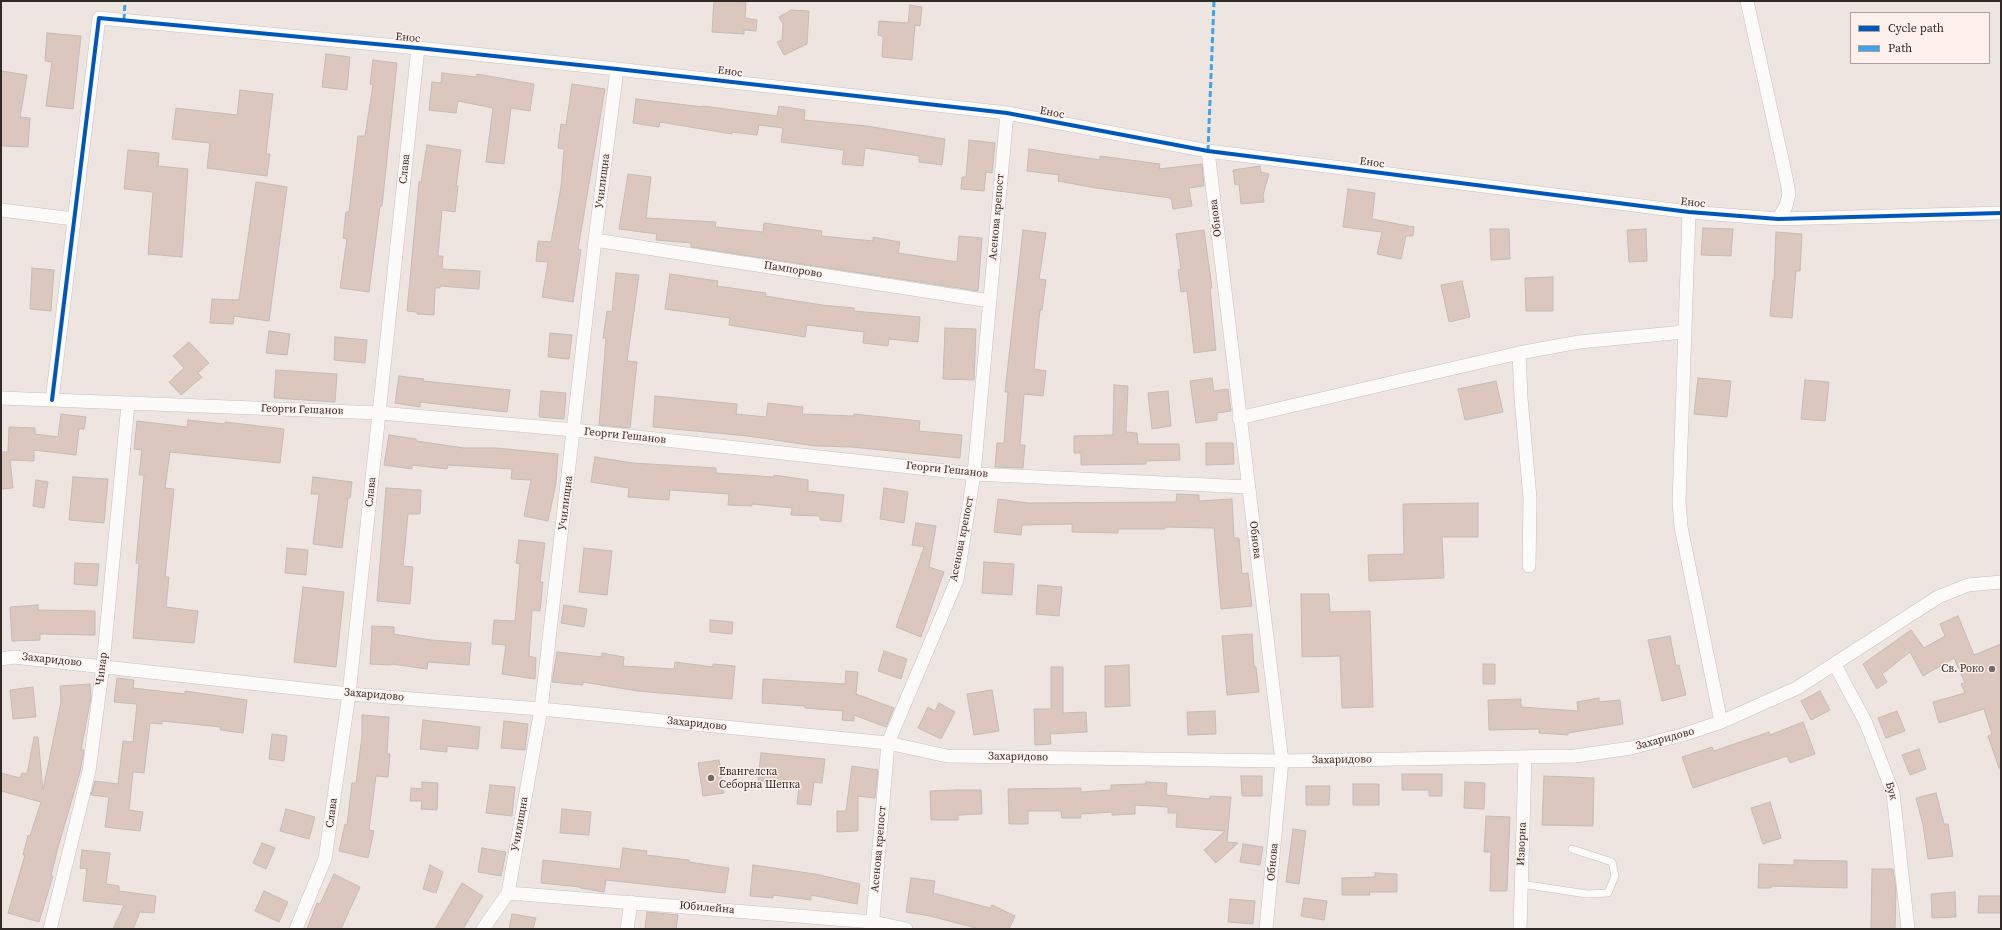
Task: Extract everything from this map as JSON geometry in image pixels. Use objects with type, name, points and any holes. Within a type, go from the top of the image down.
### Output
[{"type":"street","points":[[1747,1],[1789,194],[1786,206],[1778,219]]},
{"type":"street","name":"Енос","points":[[74,219],[99,18],[617,68],[1007,113],[1208,151],[1689,212],[1778,219],[2001,213]]},
{"type":"street","name":"Слава","points":[[296,929],[325,859],[349,694],[418,48]]},
{"type":"street","name":"Училищна","points":[[483,929],[508,893],[541,709],[595,240],[617,68]]},
{"type":"street","name":"Асенова крепост","points":[[872,926],[888,743],[957,580],[974,474],[1007,113]]},
{"type":"street","name":"Обнова","points":[[1208,151],[1239,418],[1282,761],[1266,929]]},
{"type":"street","points":[[1,210],[74,219],[52,400]]},
{"type":"street","points":[[1689,212],[1679,502],[1681,527],[1721,722]]},
{"type":"street","name":"Пампорово","points":[[595,240],[990,301]]},
{"type":"street","points":[[1239,418],[1519,353],[1579,342],[1684,332]]},
{"type":"street","points":[[1519,353],[1521,398],[1530,498],[1529,566]]},
{"type":"street","name":"Георги Гешанов","points":[[1,398],[380,413],[574,430],[974,474],[1248,487]]},
{"type":"street","name":"Чинар","points":[[50,929],[89,771],[103,665],[128,404]]},
{"type":"street","name":"Захаридово","points":[[1,659],[14,657],[103,665],[349,694],[541,709],[888,743],[947,756],[1282,761],[1525,758],[1575,756],[1631,748],[1682,735],[1721,722],[1797,688],[1836,665],[1938,597],[1968,585],[2001,582]]},
{"type":"street","name":"Бук","points":[[1836,665],[1866,723],[1893,793],[1908,929]]},
{"type":"street","name":"Изворна","points":[[1520,929],[1525,758]]},
{"type":"street","name":"Юбилейна","points":[[508,893],[631,902],[906,929]]},
{"type":"street","points":[[626,929],[631,902]]},
{"type":"lane","points":[[1521,884],[1587,894],[1608,894],[1615,876],[1612,862],[1572,849]]},
{"type":"building","points":[[714,1],[746,2],[745,18],[757,20],[756,31],[744,30],[744,34],[712,32]]},
{"type":"building","points":[[910,5],[922,7],[920,26],[915,25],[912,60],[882,57],[883,39],[882,36],[878,35],[879,21],[908,23]]},
{"type":"building","points":[[791,10],[809,11],[807,44],[784,55],[777,42],[782,40],[783,24],[779,17]]},
{"type":"building","points":[[47,33],[81,36],[73,109],[46,106],[52,62],[45,61]]},
{"type":"building","points":[[326,54],[350,57],[347,90],[322,87]]},
{"type":"building","points":[[373,60],[397,63],[382,206],[380,206],[369,292],[340,288],[347,239],[343,238],[346,212],[349,212],[358,136],[365,136],[373,85],[370,84]]},
{"type":"building","points":[[1,71],[27,75],[20,117],[30,118],[28,147],[1,146]]},
{"type":"building","points":[[442,73],[476,77],[477,74],[534,84],[530,111],[511,108],[504,164],[486,162],[493,108],[458,101],[456,113],[429,110],[432,82],[441,83]]},
{"type":"building","points":[[572,84],[605,89],[578,249],[581,250],[573,302],[542,297],[548,262],[536,261],[538,241],[551,242],[561,187],[564,149],[558,148],[561,124],[566,125]]},
{"type":"building","points":[[240,90],[273,94],[266,154],[270,154],[267,176],[207,168],[210,143],[172,139],[176,108],[237,115]]},
{"type":"building","points":[[636,99],[777,116],[779,106],[805,110],[804,120],[867,126],[945,139],[942,165],[919,162],[919,156],[865,148],[863,166],[842,164],[844,150],[781,142],[783,128],[759,125],[757,135],[732,132],[732,134],[660,122],[659,127],[633,123]]},
{"type":"building","points":[[969,140],[995,143],[992,173],[986,172],[984,191],[961,189],[962,177],[966,177]]},
{"type":"building","points":[[427,145],[461,150],[456,186],[458,186],[455,212],[442,210],[438,256],[443,256],[442,269],[480,271],[479,289],[440,286],[440,288],[435,288],[434,315],[417,314],[417,312],[407,311],[419,182],[421,182]]},
{"type":"building","points":[[1029,149],[1100,160],[1100,156],[1160,164],[1159,169],[1202,164],[1204,186],[1189,188],[1192,206],[1173,209],[1171,198],[1096,188],[1058,181],[1059,175],[1027,171]]},
{"type":"building","points":[[128,150],[159,153],[158,166],[188,169],[182,257],[148,254],[153,192],[124,189]]},
{"type":"building","points":[[1260,166],[1261,172],[1269,174],[1263,195],[1264,202],[1241,204],[1239,184],[1235,185],[1233,170]]},
{"type":"building","points":[[628,174],[651,177],[646,218],[716,222],[715,227],[763,232],[764,223],[822,231],[821,236],[873,241],[873,237],[900,242],[898,253],[957,262],[959,236],[982,238],[978,291],[691,247],[691,243],[656,240],[657,234],[619,229]]},
{"type":"building","points":[[256,182],[287,187],[269,321],[234,316],[233,324],[210,323],[212,299],[239,300]]},
{"type":"building","points":[[1348,189],[1375,193],[1372,219],[1414,227],[1413,236],[1406,236],[1401,259],[1377,254],[1382,232],[1343,227]]},
{"type":"building","points":[[1703,228],[1733,229],[1731,256],[1701,255]]},
{"type":"building","points":[[1490,229],[1509,229],[1510,259],[1491,260]]},
{"type":"building","points":[[1646,229],[1647,261],[1629,262],[1627,230]]},
{"type":"building","points":[[1023,230],[1046,233],[1039,279],[1046,280],[1042,310],[1040,310],[1034,369],[1046,371],[1043,396],[1024,394],[1020,445],[1025,445],[1023,468],[995,467],[997,443],[1004,443],[1008,392],[1005,392]]},
{"type":"building","points":[[1204,230],[1212,288],[1210,288],[1216,350],[1194,353],[1187,291],[1181,292],[1178,270],[1181,269],[1176,234]]},
{"type":"building","points":[[1776,232],[1802,234],[1800,271],[1796,271],[1792,318],[1770,316],[1773,280],[1774,281]]},
{"type":"building","points":[[32,268],[54,270],[51,311],[30,309]]},
{"type":"building","points":[[616,273],[639,275],[627,361],[637,362],[630,428],[599,425],[606,338],[603,338],[607,311],[612,312]]},
{"type":"building","points":[[670,274],[718,281],[717,286],[766,293],[765,296],[822,305],[854,308],[854,311],[920,317],[918,342],[889,339],[888,346],[863,343],[864,332],[807,325],[805,337],[729,325],[730,318],[665,309]]},
{"type":"building","points":[[1553,277],[1553,311],[1526,311],[1525,278]]},
{"type":"building","points":[[1462,281],[1470,317],[1449,322],[1441,285]]},
{"type":"building","points":[[945,328],[976,329],[974,380],[943,379]]},
{"type":"building","points":[[269,331],[290,334],[287,355],[266,353]]},
{"type":"building","points":[[550,333],[572,335],[569,359],[548,357]]},
{"type":"building","points":[[335,337],[367,340],[365,363],[334,360]]},
{"type":"building","points":[[189,342],[209,363],[198,373],[202,377],[181,395],[169,382],[184,368],[173,356]]},
{"type":"building","points":[[276,370],[337,374],[335,402],[274,398]]},
{"type":"building","points":[[399,376],[424,379],[423,381],[510,390],[507,412],[420,402],[420,407],[395,403]]},
{"type":"building","points":[[1212,378],[1214,391],[1228,389],[1231,411],[1217,413],[1217,420],[1196,423],[1190,381]]},
{"type":"building","points":[[1698,378],[1731,381],[1727,417],[1694,414]]},
{"type":"building","points":[[1805,380],[1829,382],[1825,421],[1801,419]]},
{"type":"building","points":[[1496,381],[1503,412],[1465,420],[1458,389]]},
{"type":"building","points":[[1114,385],[1128,386],[1126,432],[1137,433],[1138,444],[1179,444],[1180,460],[1146,461],[1146,464],[1081,465],[1081,453],[1074,453],[1074,436],[1113,435]]},
{"type":"building","points":[[541,391],[566,393],[564,419],[539,417]]},
{"type":"building","points":[[1168,391],[1171,426],[1152,429],[1148,393]]},
{"type":"building","points":[[655,396],[737,404],[736,414],[766,417],[768,403],[803,407],[802,414],[854,416],[854,414],[920,421],[919,431],[962,435],[960,458],[852,447],[815,446],[748,436],[653,427]]},
{"type":"building","points":[[61,414],[86,417],[84,429],[79,429],[76,455],[34,450],[34,461],[10,460],[13,488],[1,489],[1,452],[8,452],[9,427],[35,428],[35,434],[58,437]]},
{"type":"building","points":[[188,420],[225,424],[225,422],[284,429],[280,463],[170,452],[165,488],[174,489],[165,577],[169,577],[166,607],[198,611],[194,643],[133,638],[139,564],[136,563],[144,475],[139,475],[142,450],[134,449],[137,421],[187,427]]},
{"type":"building","points":[[389,435],[416,439],[416,441],[464,448],[496,448],[558,454],[556,483],[548,521],[524,516],[531,480],[511,479],[512,469],[448,465],[447,469],[412,465],[412,469],[384,465]]},
{"type":"building","points":[[1206,443],[1233,443],[1234,464],[1206,465]]},
{"type":"building","points":[[595,457],[633,463],[716,468],[716,473],[774,477],[774,475],[808,480],[808,491],[844,495],[841,522],[820,520],[820,516],[791,515],[792,508],[752,504],[752,506],[728,505],[729,494],[670,490],[669,500],[628,497],[629,488],[591,482]]},
{"type":"building","points":[[73,477],[108,479],[104,523],[69,520]]},
{"type":"building","points":[[313,477],[352,482],[350,498],[348,498],[342,548],[313,544],[319,494],[311,494]]},
{"type":"building","points":[[36,480],[48,482],[44,508],[33,506]]},
{"type":"building","points":[[386,488],[421,490],[420,514],[408,514],[403,566],[413,567],[410,604],[377,601]]},
{"type":"building","points":[[884,488],[908,492],[904,523],[880,519]]},
{"type":"building","points":[[1177,494],[1199,495],[1199,501],[1232,499],[1234,538],[1239,538],[1242,574],[1248,573],[1252,606],[1221,609],[1214,528],[1165,527],[1165,529],[1118,529],[1118,533],[1072,532],[1072,524],[1022,525],[1021,535],[994,532],[998,499],[1028,503],[1176,502]]},
{"type":"building","points":[[1478,503],[1478,537],[1442,537],[1444,578],[1369,581],[1368,555],[1404,554],[1403,504]]},
{"type":"building","points":[[916,523],[936,526],[929,567],[944,572],[921,637],[896,627],[924,547],[912,545]]},
{"type":"building","points":[[519,540],[545,543],[540,582],[543,582],[540,611],[532,610],[529,656],[536,658],[535,679],[502,674],[506,645],[492,644],[494,620],[515,621],[520,564],[516,563]]},
{"type":"building","points":[[287,548],[308,550],[306,575],[285,573]]},
{"type":"building","points":[[584,548],[612,551],[607,595],[579,592]]},
{"type":"building","points":[[984,562],[1014,564],[1012,595],[982,593]]},
{"type":"building","points":[[75,563],[99,564],[97,586],[74,584]]},
{"type":"building","points":[[1038,585],[1062,587],[1059,616],[1036,614]]},
{"type":"building","points":[[303,587],[344,592],[336,667],[294,662]]},
{"type":"building","points":[[1301,594],[1329,594],[1330,612],[1370,611],[1373,707],[1342,708],[1340,656],[1302,657]]},
{"type":"building","points":[[38,605],[38,610],[95,611],[95,635],[40,634],[40,640],[12,641],[10,607]]},
{"type":"building","points":[[564,605],[587,609],[584,627],[561,623]]},
{"type":"building","points":[[1958,616],[1974,655],[2001,644],[2001,768],[1999,768],[1988,736],[1992,734],[1984,709],[1939,723],[1933,702],[1965,693],[1961,684],[1965,683],[1954,658],[1923,676],[1910,652],[1882,674],[1887,682],[1877,689],[1863,664],[1911,630],[1924,648],[1945,636],[1940,624]]},
{"type":"building","points":[[710,620],[733,622],[732,634],[710,632]]},
{"type":"building","points":[[372,626],[394,627],[394,634],[431,640],[471,643],[469,665],[428,662],[427,669],[392,664],[370,664]]},
{"type":"building","points":[[1252,634],[1254,667],[1256,667],[1259,692],[1227,695],[1222,636]]},
{"type":"building","points":[[1670,636],[1676,666],[1679,665],[1686,695],[1662,701],[1648,640]]},
{"type":"building","points":[[884,651],[907,659],[901,679],[878,671]]},
{"type":"building","points":[[557,652],[602,657],[602,653],[624,657],[623,666],[674,669],[675,662],[713,667],[713,664],[735,666],[732,699],[638,691],[583,682],[583,685],[552,682]]},
{"type":"building","points":[[1483,664],[1495,664],[1495,684],[1483,684]]},
{"type":"building","points":[[1129,665],[1130,706],[1105,707],[1105,666]]},
{"type":"building","points":[[1051,667],[1063,667],[1063,713],[1086,712],[1087,732],[1050,734],[1051,744],[1035,745],[1034,709],[1051,709]]},
{"type":"building","points":[[846,671],[858,672],[856,694],[894,708],[886,727],[854,715],[854,721],[842,720],[843,711],[805,708],[805,706],[762,703],[763,679],[845,684]]},
{"type":"building","points":[[117,678],[134,680],[133,688],[185,694],[185,691],[247,700],[243,733],[220,730],[221,727],[162,721],[162,724],[150,723],[144,773],[133,772],[129,810],[143,812],[140,831],[105,827],[109,797],[91,795],[95,781],[118,784],[123,741],[133,742],[137,704],[114,702]]},
{"type":"building","points":[[90,684],[91,697],[81,750],[84,750],[80,772],[58,847],[51,876],[53,876],[39,922],[8,913],[25,855],[23,855],[28,835],[30,836],[41,802],[1,791],[1,773],[20,778],[22,773],[27,774],[34,737],[38,737],[43,790],[61,702],[60,686]]},
{"type":"building","points":[[33,687],[36,717],[13,719],[10,690]]},
{"type":"building","points":[[992,690],[999,731],[974,735],[967,694]]},
{"type":"building","points":[[1820,691],[1830,710],[1811,720],[1801,701]]},
{"type":"building","points":[[1599,698],[1599,702],[1620,700],[1623,724],[1568,733],[1568,735],[1539,733],[1539,729],[1489,730],[1488,700],[1521,699],[1521,707],[1578,711],[1577,702]]},
{"type":"building","points":[[939,703],[955,712],[941,739],[918,728],[928,707],[935,711]]},
{"type":"building","points":[[1215,711],[1216,734],[1188,735],[1187,712]]},
{"type":"building","points":[[1897,711],[1905,731],[1886,738],[1878,718]]},
{"type":"building","points":[[362,715],[389,717],[387,754],[390,754],[388,777],[376,776],[369,830],[374,831],[368,858],[339,851],[345,824],[347,825],[352,783],[356,783],[362,736]]},
{"type":"building","points":[[423,720],[480,727],[478,749],[447,746],[447,752],[420,749]]},
{"type":"building","points":[[504,721],[528,724],[525,750],[501,748]]},
{"type":"building","points":[[1803,722],[1815,754],[1790,763],[1787,756],[1693,788],[1682,757],[1712,747],[1714,751],[1769,732],[1770,735]]},
{"type":"building","points":[[272,734],[287,736],[284,761],[269,759]]},
{"type":"building","points":[[1919,749],[1926,769],[1910,775],[1902,755]]},
{"type":"building","points":[[761,753],[825,759],[822,783],[814,782],[811,805],[797,804],[799,785],[758,780]]},
{"type":"building","name":"Евангелска Себорна Шепка","points":[[719,760],[724,793],[703,796],[698,763]]},
{"type":"building","points":[[852,766],[878,770],[875,798],[858,796],[858,831],[837,832],[837,811],[846,811]]},
{"type":"building","points":[[1402,774],[1442,774],[1442,796],[1429,796],[1429,790],[1402,790]]},
{"type":"building","points":[[1241,776],[1262,776],[1262,796],[1242,796]]},
{"type":"building","points":[[1544,776],[1594,778],[1593,826],[1542,825]]},
{"type":"building","points":[[422,782],[438,783],[437,810],[421,809],[422,801],[410,801],[411,788],[422,789]]},
{"type":"building","points":[[1146,782],[1167,783],[1166,795],[1210,799],[1210,796],[1231,797],[1227,842],[1238,843],[1216,863],[1204,850],[1225,831],[1176,827],[1177,813],[1168,813],[1168,807],[1135,805],[1135,814],[1112,815],[1112,812],[1081,814],[1081,818],[1062,818],[1061,811],[1028,811],[1028,824],[1009,824],[1008,789],[1081,788],[1081,792],[1111,790],[1111,785],[1146,784]]},
{"type":"building","points":[[1465,782],[1485,783],[1484,809],[1464,808]]},
{"type":"building","points":[[1353,784],[1379,784],[1379,805],[1353,805]]},
{"type":"building","points":[[490,785],[515,787],[512,816],[486,813]]},
{"type":"building","points":[[1306,786],[1330,786],[1329,805],[1306,805]]},
{"type":"building","points":[[981,790],[982,814],[958,815],[958,820],[931,820],[930,791]]},
{"type":"building","points":[[1936,793],[1944,824],[1948,824],[1953,856],[1928,859],[1923,825],[1916,798]]},
{"type":"building","points":[[1770,802],[1781,838],[1763,844],[1751,808]]},
{"type":"building","points":[[286,809],[315,817],[309,839],[280,831]]},
{"type":"building","points":[[562,809],[591,812],[589,835],[560,833]]},
{"type":"building","points":[[1486,816],[1510,817],[1507,891],[1490,891],[1491,852],[1484,852]]},
{"type":"building","points":[[1293,829],[1306,831],[1299,884],[1286,882]]},
{"type":"building","points":[[262,843],[275,848],[266,869],[253,863]]},
{"type":"building","points":[[1243,844],[1263,847],[1260,865],[1240,862]]},
{"type":"building","points":[[482,848],[506,852],[501,876],[478,872]]},
{"type":"building","points":[[623,848],[647,851],[646,855],[689,860],[689,862],[729,868],[725,893],[606,880],[604,892],[580,887],[541,883],[543,860],[620,869]]},
{"type":"building","points":[[82,850],[110,853],[106,884],[119,886],[119,891],[156,896],[154,913],[140,912],[133,929],[113,929],[124,905],[83,901],[87,869],[80,868]]},
{"type":"building","points":[[1794,860],[1847,861],[1847,888],[1771,886],[1771,888],[1758,888],[1759,864],[1794,865]]},
{"type":"building","points":[[430,865],[443,872],[436,893],[423,889]]},
{"type":"building","points":[[753,865],[815,874],[860,884],[857,904],[811,895],[811,900],[773,895],[773,898],[750,896]]},
{"type":"building","points":[[1872,869],[1893,869],[1896,889],[1895,929],[1871,929]]},
{"type":"building","points":[[1375,873],[1397,874],[1397,892],[1369,892],[1370,895],[1342,895],[1342,878],[1375,877]]},
{"type":"building","points":[[334,874],[360,887],[341,929],[307,929],[317,903],[320,904]]},
{"type":"building","points":[[911,878],[935,881],[933,893],[990,908],[992,905],[1015,916],[1009,929],[980,929],[930,916],[906,912]]},
{"type":"building","points":[[462,883],[483,896],[463,929],[435,929]]},
{"type":"building","points":[[264,891],[288,902],[279,922],[255,911]]},
{"type":"building","points":[[1955,892],[1956,917],[1932,918],[1931,894]]},
{"type":"building","points":[[1979,896],[2001,896],[2001,913],[1978,913]]},
{"type":"building","points":[[1304,898],[1327,901],[1324,920],[1301,916]]},
{"type":"building","points":[[1230,899],[1255,901],[1253,924],[1228,922]]},
{"type":"building","points":[[647,912],[678,915],[676,929],[645,929]]},
{"type":"building","points":[[512,914],[536,918],[533,929],[509,929]]},
{"type":"marked path","points":[[124,20],[125,1]]},
{"type":"marked path","points":[[1208,151],[1214,1]]},
{"type":"cycle path","points":[[52,400],[99,18],[418,48],[1007,113],[1208,151],[1689,212],[1778,219],[2001,213]]},
{"type":"place","name":"Св. Роко","points":[[1992,669]]},
{"type":"place","name":"Евангелска Себорна Шепка","points":[[711,778]]}]
